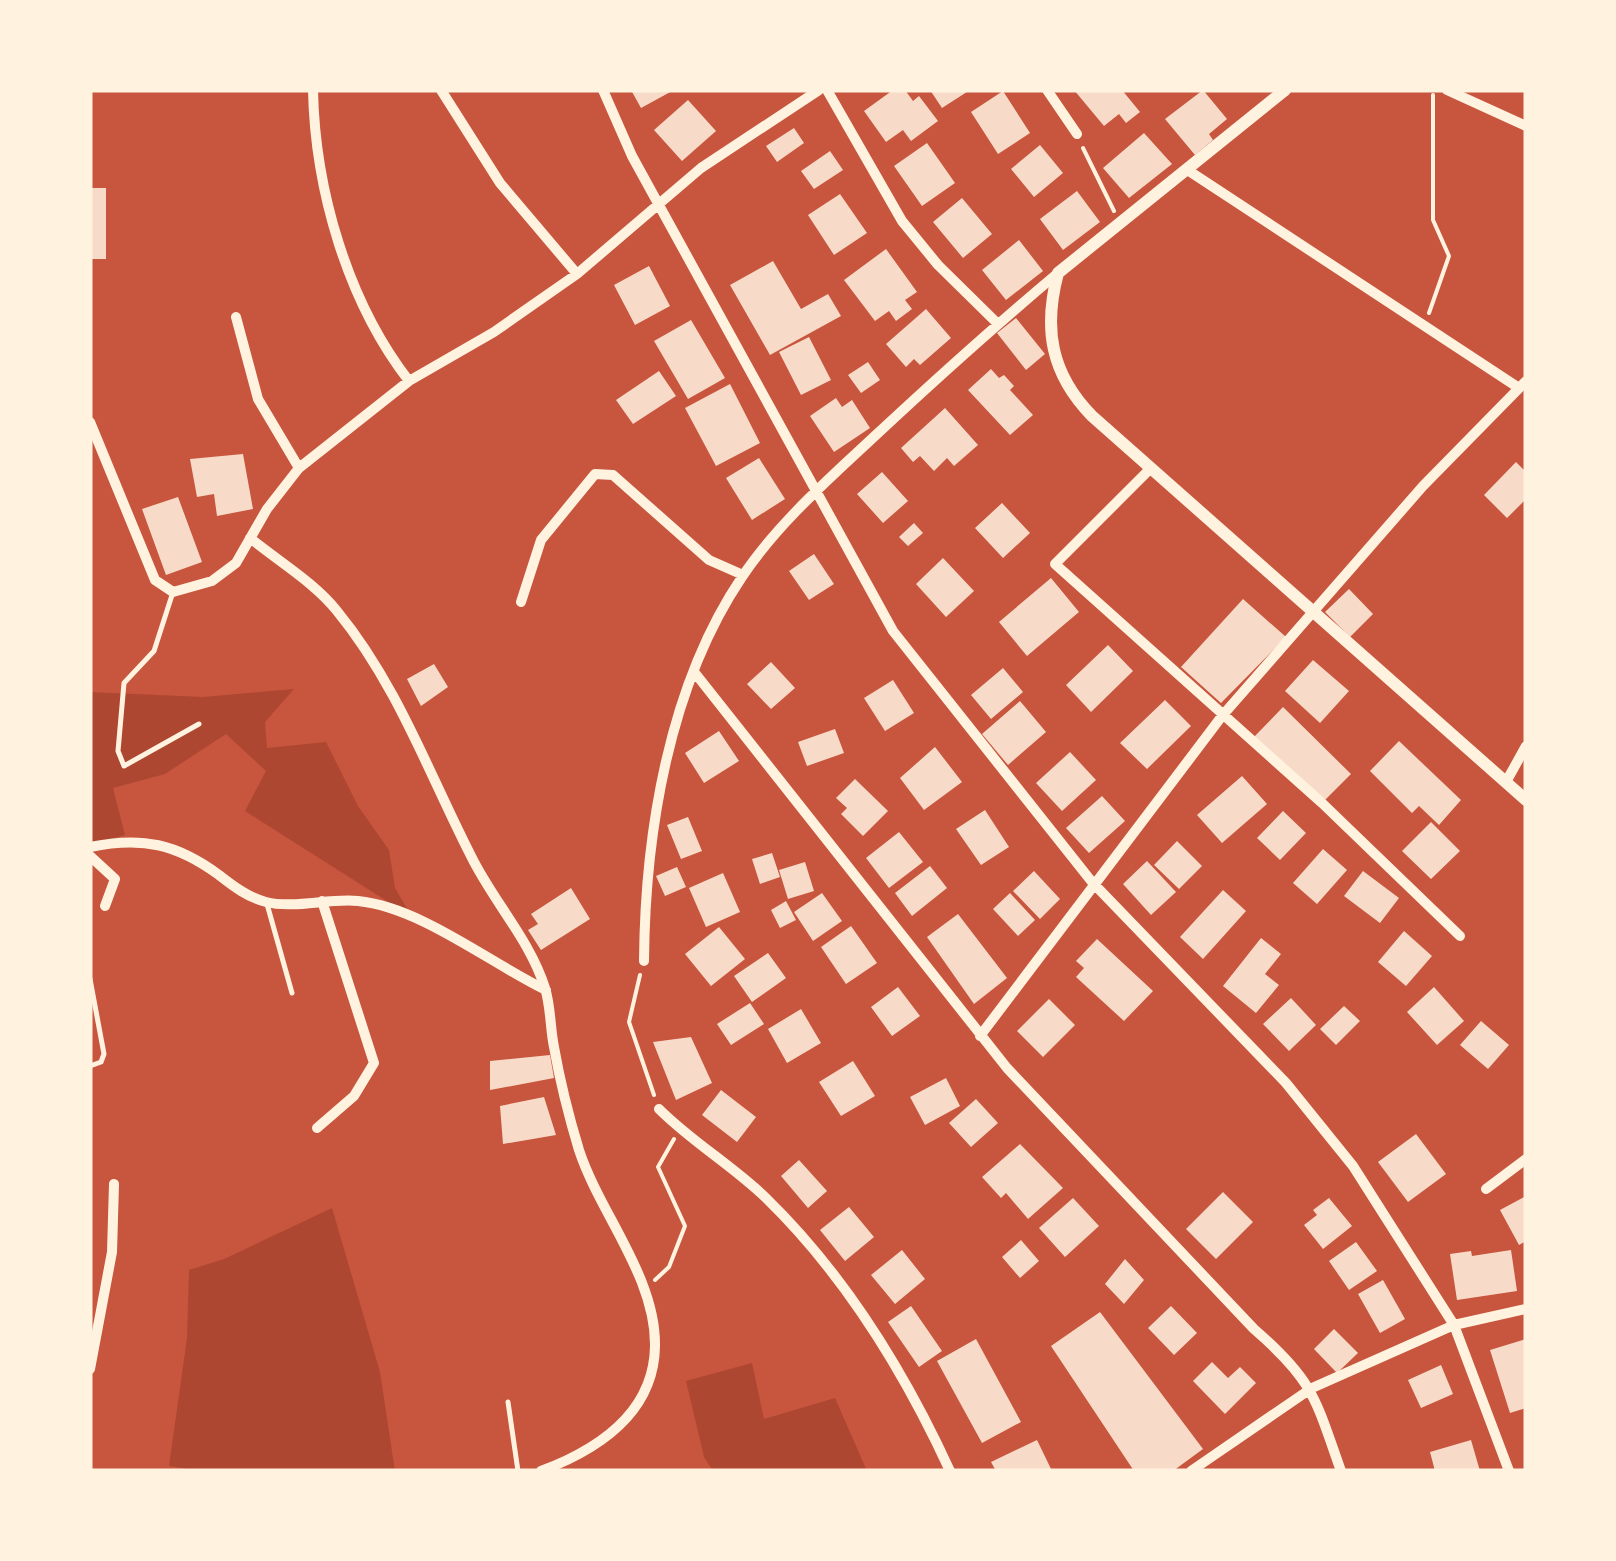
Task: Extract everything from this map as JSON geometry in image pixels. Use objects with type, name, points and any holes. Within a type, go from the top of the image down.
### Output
[{"type":"street","points":[[313,90],[323,185],[355,288],[393,360],[409,380]]},
{"type":"street","points":[[440,90],[500,183],[577,274]]},
{"type":"street","points":[[603,90],[660,205],[894,632],[1092,882],[1286,1083],[1353,1166],[1454,1325],[1509,1471]]},
{"type":"street","points":[[90,422],[155,580],[173,592],[212,581],[236,563],[274,498],[299,468],[409,380],[494,332],[577,274],[701,168],[819,90]]},
{"type":"street","points":[[827,90],[902,221],[938,265],[998,324]]},
{"type":"street","points":[[1047,90],[1077,134]]},
{"type":"street","points":[[644,961],[645,900],[672,740],[696,673],[743,575],[818,488],[998,324],[1285,90]]},
{"type":"street","points":[[1447,90],[1526,126]]},
{"type":"street","points":[[980,1036],[1092,882],[1222,716],[1423,486],[1522,385],[1424,327],[1189,171]]},
{"type":"street","points":[[1058,273],[1049,324],[1059,372],[1079,402],[1526,800]]},
{"type":"street","points":[[236,316],[258,398],[299,468]]},
{"type":"street","points":[[1150,469],[1056,564],[1322,803],[1460,936]]},
{"type":"street","points":[[521,602],[542,540],[595,474],[603,472],[614,475],[709,560],[743,575]]},
{"type":"street","points":[[250,538],[335,608],[361,645],[412,730],[472,858],[534,961],[546,990],[554,1046],[580,1151],[643,1290],[655,1346],[638,1404],[627,1422],[574,1459],[541,1471]]},
{"type":"street","points":[[696,673],[980,1036],[1312,1388],[1341,1471]]},
{"type":"street","points":[[1506,782],[1526,746]]},
{"type":"street","points":[[90,847],[117,842],[160,843],[190,854],[240,890],[267,903],[358,901],[423,922],[546,990]]},
{"type":"street","points":[[90,856],[115,879],[106,906]]},
{"type":"street","points":[[317,1128],[354,1096],[374,1063],[322,902]]},
{"type":"street","points":[[659,1109],[764,1196],[813,1250],[890,1353],[950,1471]]},
{"type":"street","points":[[1486,1190],[1526,1159]]},
{"type":"street","points":[[90,1369],[112,1252],[114,1184]]},
{"type":"street","points":[[1191,1471],[1312,1388],[1454,1325],[1526,1309]]},
{"type":"lane","points":[[173,592],[154,651],[124,682],[118,751],[124,766],[199,724]]},
{"type":"lane","points":[[267,903],[292,993]]},
{"type":"lane","points":[[90,979],[104,1054],[101,1062],[90,1066]]},
{"type":"lane","points":[[508,1402],[518,1471]]},
{"type":"path","points":[[1424,327],[1449,256],[1432,220],[1433,90]]},
{"type":"path","points":[[1077,134],[1120,225]]},
{"type":"path","points":[[644,961],[629,1022],[659,1109]]},
{"type":"path","points":[[643,1290],[669,1268],[685,1226],[658,1167],[679,1129]]},
{"type":"shaded area","points":[[294,689],[265,722],[267,748],[326,742],[358,806],[389,850],[395,888],[412,917],[245,811],[266,771],[226,734],[165,774],[113,788],[125,835],[90,844],[90,692],[203,697]]},
{"type":"shaded area","points":[[332,1208],[380,1372],[395,1471],[201,1471],[169,1466],[187,1338],[189,1270],[224,1259]]},
{"type":"shaded area","points":[[752,1363],[764,1419],[835,1398],[867,1471],[713,1471],[704,1457],[686,1381]]},
{"type":"building","points":[[631,90],[674,90],[641,108]]},
{"type":"building","points":[[893,90],[905,90],[913,101],[919,96],[938,121],[911,141],[903,130],[886,142],[864,111]]},
{"type":"building","points":[[930,90],[970,90],[942,108]]},
{"type":"building","points":[[1074,90],[1122,90],[1140,112],[1126,123],[1119,114],[1104,126]]},
{"type":"building","points":[[1203,90],[1227,119],[1209,134],[1213,140],[1195,155],[1165,119]]},
{"type":"building","points":[[1003,91],[1030,133],[998,154],[971,112]]},
{"type":"building","points":[[688,100],[716,131],[682,161],[654,130]]},
{"type":"building","points":[[794,128],[804,143],[777,162],[766,146]]},
{"type":"building","points":[[1144,133],[1172,164],[1129,198],[1103,168]]},
{"type":"building","points":[[927,143],[955,183],[922,206],[894,166]]},
{"type":"building","points":[[1040,145],[1063,173],[1034,197],[1011,169]]},
{"type":"building","points":[[830,151],[843,170],[814,189],[801,171]]},
{"type":"building","points":[[90,188],[106,188],[106,259],[90,259]]},
{"type":"building","points":[[1077,191],[1100,222],[1063,250],[1040,219]]},
{"type":"building","points":[[840,194],[867,233],[834,255],[808,215]]},
{"type":"building","points":[[962,198],[992,234],[963,258],[933,222]]},
{"type":"building","points":[[1019,240],[1043,271],[1006,300],[982,270]]},
{"type":"building","points":[[886,249],[917,292],[905,300],[912,309],[896,321],[889,311],[875,321],[844,280]]},
{"type":"building","points":[[773,261],[801,309],[828,294],[841,316],[770,355],[730,285]]},
{"type":"building","points":[[649,266],[670,306],[635,325],[614,285]]},
{"type":"building","points":[[926,309],[951,338],[920,365],[914,359],[906,367],[886,344]]},
{"type":"building","points":[[1016,318],[1045,354],[1026,370],[997,333]]},
{"type":"building","points":[[691,320],[725,378],[688,399],[654,341]]},
{"type":"building","points":[[809,337],[831,380],[801,395],[779,352]]},
{"type":"building","points":[[868,362],[880,380],[861,393],[848,375]]},
{"type":"building","points":[[991,369],[999,378],[1004,375],[1014,386],[1010,390],[1033,415],[1010,435],[968,390]]},
{"type":"building","points":[[659,371],[676,396],[633,424],[616,400]]},
{"type":"building","points":[[730,384],[760,443],[716,466],[685,408]]},
{"type":"building","points":[[836,398],[842,407],[852,400],[870,428],[834,452],[810,416]]},
{"type":"building","points":[[945,408],[978,445],[954,466],[947,458],[934,471],[920,456],[913,462],[901,448]]},
{"type":"building","points":[[243,454],[253,509],[217,516],[214,494],[197,497],[190,459]]},
{"type":"building","points":[[759,458],[785,499],[752,520],[726,478]]},
{"type":"building","points":[[1516,462],[1526,472],[1526,499],[1507,518],[1484,495]]},
{"type":"building","points":[[882,472],[908,501],[883,523],[857,494]]},
{"type":"building","points":[[178,497],[202,562],[166,575],[142,509]]},
{"type":"building","points":[[1002,503],[1030,533],[1003,558],[975,528]]},
{"type":"building","points":[[914,523],[923,533],[908,546],[899,537]]},
{"type":"building","points":[[814,554],[834,584],[809,600],[789,571]]},
{"type":"building","points":[[943,558],[974,591],[946,617],[916,584]]},
{"type":"building","points":[[1051,578],[1079,612],[1027,656],[999,622]]},
{"type":"building","points":[[1349,589],[1373,614],[1350,637],[1325,612]]},
{"type":"building","points":[[1243,599],[1286,637],[1221,703],[1181,667]]},
{"type":"building","points":[[1108,645],[1133,671],[1091,712],[1066,685]]},
{"type":"building","points":[[1313,660],[1349,691],[1320,723],[1285,691]]},
{"type":"building","points":[[771,662],[795,688],[771,709],[747,684]]},
{"type":"building","points":[[434,664],[448,687],[421,706],[407,679]]},
{"type":"building","points":[[1003,668],[1023,692],[991,719],[971,695]]},
{"type":"building","points":[[893,680],[914,713],[885,731],[864,698]]},
{"type":"building","points":[[1165,700],[1191,726],[1147,769],[1120,743]]},
{"type":"building","points":[[1020,701],[1046,732],[1008,765],[982,734]]},
{"type":"building","points":[[1283,707],[1351,774],[1322,803],[1254,737]]},
{"type":"building","points":[[835,729],[844,753],[807,766],[798,742]]},
{"type":"building","points":[[719,731],[739,761],[704,783],[685,753]]},
{"type":"building","points":[[1399,741],[1461,800],[1439,825],[1419,806],[1412,813],[1370,771]]},
{"type":"building","points":[[935,747],[962,782],[924,810],[900,778]]},
{"type":"building","points":[[1070,752],[1096,780],[1062,811],[1036,783]]},
{"type":"building","points":[[1242,776],[1267,804],[1222,843],[1197,815]]},
{"type":"building","points":[[855,779],[888,811],[863,836],[841,814],[847,808],[836,798]]},
{"type":"building","points":[[1102,796],[1125,821],[1089,853],[1066,828]]},
{"type":"building","points":[[985,810],[1009,847],[981,865],[956,829]]},
{"type":"building","points":[[1283,811],[1306,833],[1280,860],[1257,838]]},
{"type":"building","points":[[688,817],[702,851],[681,859],[667,825]]},
{"type":"building","points":[[1431,822],[1460,851],[1431,879],[1402,851]]},
{"type":"building","points":[[899,832],[923,862],[889,888],[866,858]]},
{"type":"building","points":[[1177,841],[1202,866],[1179,889],[1154,865]]},
{"type":"building","points":[[1323,849],[1347,870],[1317,904],[1293,883]]},
{"type":"building","points":[[772,853],[780,877],[760,884],[752,859]]},
{"type":"building","points":[[1147,861],[1176,892],[1151,915],[1123,884]]},
{"type":"building","points":[[805,862],[814,891],[788,899],[779,870]]},
{"type":"building","points":[[930,866],[947,888],[912,916],[895,893]]},
{"type":"building","points":[[677,867],[686,887],[665,896],[656,876]]},
{"type":"building","points":[[1034,871],[1060,899],[1040,919],[1013,891]]},
{"type":"building","points":[[1363,871],[1399,898],[1380,923],[1344,896]]},
{"type":"building","points":[[723,873],[740,912],[706,927],[689,888]]},
{"type":"building","points":[[571,888],[590,919],[541,950],[528,930],[538,924],[531,914]]},
{"type":"building","points":[[1223,890],[1246,911],[1203,959],[1180,937]]},
{"type":"building","points":[[822,893],[842,921],[813,941],[794,912]]},
{"type":"building","points":[[1010,893],[1035,920],[1018,936],[993,909]]},
{"type":"building","points":[[786,901],[796,920],[780,928],[771,910]]},
{"type":"building","points":[[958,914],[1007,978],[974,1004],[927,937]]},
{"type":"building","points":[[851,926],[877,963],[846,984],[821,947]]},
{"type":"building","points":[[719,927],[745,959],[711,986],[685,954]]},
{"type":"building","points":[[1404,931],[1432,956],[1406,986],[1378,962]]},
{"type":"building","points":[[1261,938],[1281,954],[1265,974],[1279,985],[1256,1013],[1223,986]]},
{"type":"building","points":[[1097,939],[1153,991],[1124,1021],[1076,977],[1084,968],[1076,961]]},
{"type":"building","points":[[768,953],[786,978],[752,1002],[734,976]]},
{"type":"building","points":[[898,987],[920,1016],[892,1036],[871,1007]]},
{"type":"building","points":[[1434,987],[1464,1021],[1437,1045],[1407,1012]]},
{"type":"building","points":[[1291,998],[1316,1025],[1289,1051],[1263,1024]]},
{"type":"building","points":[[1049,999],[1075,1025],[1043,1057],[1017,1031]]},
{"type":"building","points":[[750,1003],[764,1024],[731,1045],[717,1024]]},
{"type":"building","points":[[1344,1006],[1360,1021],[1336,1045],[1320,1029]]},
{"type":"building","points":[[801,1009],[821,1043],[787,1063],[768,1029]]},
{"type":"building","points":[[1481,1021],[1509,1045],[1488,1069],[1460,1045]]},
{"type":"building","points":[[691,1037],[712,1083],[676,1100],[653,1042]]},
{"type":"building","points":[[550,1055],[554,1078],[490,1090],[490,1061]]},
{"type":"building","points":[[853,1061],[875,1096],[841,1116],[819,1082]]},
{"type":"building","points":[[946,1078],[960,1106],[925,1125],[910,1097]]},
{"type":"building","points":[[721,1090],[756,1117],[737,1142],[702,1115]]},
{"type":"building","points":[[544,1097],[556,1135],[503,1144],[500,1106]]},
{"type":"building","points":[[976,1099],[998,1123],[971,1147],[949,1123]]},
{"type":"building","points":[[1416,1134],[1446,1174],[1408,1202],[1378,1162]]},
{"type":"building","points":[[1020,1144],[1063,1188],[1028,1219],[1006,1193],[1001,1198],[982,1177]]},
{"type":"building","points":[[799,1160],[827,1191],[808,1208],[781,1176]]},
{"type":"building","points":[[1223,1192],[1253,1222],[1216,1259],[1186,1229]]},
{"type":"building","points":[[1526,1196],[1526,1241],[1519,1245],[1500,1210]]},
{"type":"building","points":[[1073,1198],[1099,1226],[1065,1257],[1039,1228]]},
{"type":"building","points":[[1329,1198],[1352,1226],[1323,1249],[1304,1225],[1317,1215],[1313,1210]]},
{"type":"building","points":[[849,1207],[874,1237],[845,1261],[820,1230]]},
{"type":"building","points":[[1021,1240],[1039,1261],[1020,1278],[1002,1257]]},
{"type":"building","points":[[1356,1242],[1377,1271],[1349,1290],[1329,1261]]},
{"type":"building","points":[[902,1250],[925,1279],[895,1304],[871,1275]]},
{"type":"building","points":[[1511,1250],[1517,1291],[1457,1300],[1450,1254],[1471,1251],[1472,1256]]},
{"type":"building","points":[[1125,1259],[1144,1280],[1124,1304],[1105,1284]]},
{"type":"building","points":[[1383,1280],[1405,1319],[1380,1333],[1358,1294]]},
{"type":"building","points":[[911,1306],[942,1351],[919,1367],[888,1322]]},
{"type":"building","points":[[1171,1306],[1197,1333],[1174,1355],[1148,1328]]},
{"type":"building","points":[[1100,1312],[1203,1449],[1173,1471],[1134,1471],[1051,1346]]},
{"type":"building","points":[[1334,1329],[1358,1353],[1337,1373],[1314,1349]]},
{"type":"building","points":[[976,1339],[1021,1422],[982,1443],[937,1361]]},
{"type":"building","points":[[1526,1339],[1526,1408],[1510,1413],[1490,1350]]},
{"type":"building","points":[[1212,1362],[1228,1378],[1240,1367],[1256,1383],[1225,1414],[1193,1381]]},
{"type":"building","points":[[1441,1365],[1453,1394],[1421,1408],[1408,1380]]},
{"type":"building","points":[[1037,1440],[1052,1471],[996,1471],[991,1462]]},
{"type":"building","points":[[1471,1440],[1480,1471],[1435,1471],[1430,1452]]}]
